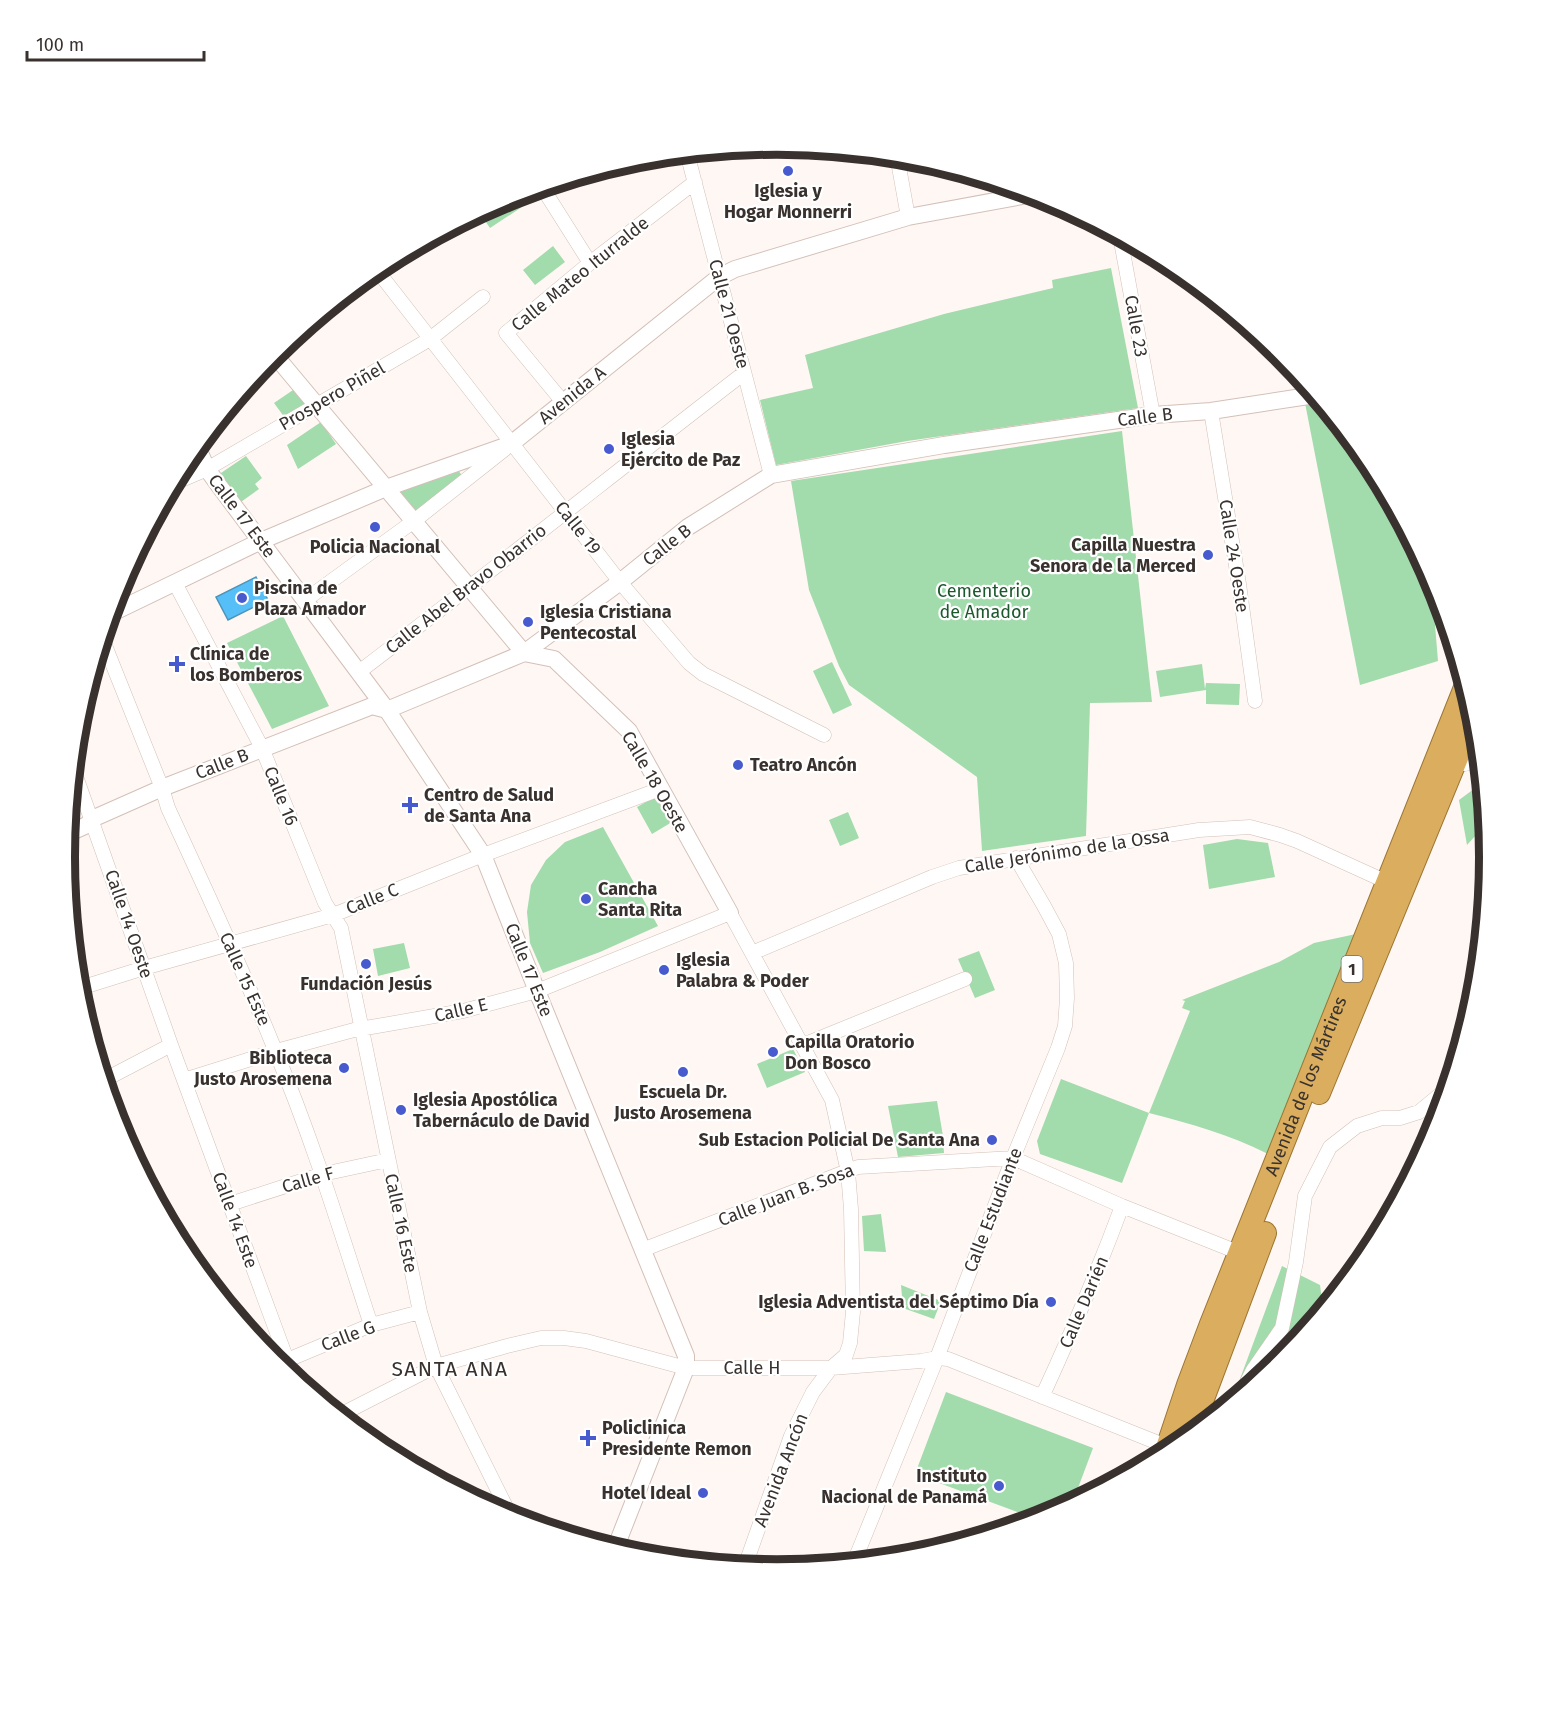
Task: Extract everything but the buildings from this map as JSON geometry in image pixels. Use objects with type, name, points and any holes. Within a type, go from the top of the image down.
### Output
[{"type":"highway","name":"Avenida de los Mártires","points":[[1169,1440],[1188,1385],[1461,698]]},
{"type":"highway","name":"Avenida de los Mártires","points":[[1195,1421],[1323,1082],[1468,730]]},
{"type":"highway","points":[[1198,1418],[1202,1401]]},
{"type":"street","name":"Calle 21 Oeste","points":[[689,161],[771,475]]},
{"type":"street","points":[[899,166],[908,217]]},
{"type":"street","name":"Calle Mateo Iturralde","points":[[563,402],[506,333],[590,263],[695,182]]},
{"type":"street","points":[[546,194],[590,263]]},
{"type":"street","name":"Avenida A","points":[[120,609],[261,541],[386,488],[511,444],[719,278],[735,269],[908,217],[1017,197]]},
{"type":"street","name":"Calle 23","points":[[1122,246],[1153,415]]},
{"type":"street","name":"Calle 19","points":[[382,277],[620,582],[689,663],[703,674],[824,735]]},
{"type":"street","name":"Prospero Piñel","points":[[186,478],[207,469],[430,339],[483,297]]},
{"type":"street","points":[[280,362],[524,653]]},
{"type":"street","name":"Calle Abel Bravo Obarrio","points":[[359,672],[744,373]]},
{"type":"street","name":"Calle B","points":[[76,830],[87,825],[92,819],[162,788],[262,748],[372,706],[387,710],[524,653],[620,582],[688,527],[771,475],[944,445],[1153,415],[1211,411],[1304,393]]},
{"type":"street","name":"Calle 24 Oeste","points":[[1211,411],[1241,593],[1255,701]]},
{"type":"street","points":[[304,601],[414,521],[511,444]]},
{"type":"street","name":"Calle 17 Este","points":[[201,456],[207,469],[387,710],[483,855],[686,1356],[686,1368]]},
{"type":"street","name":"Calle 16","points":[[175,583],[262,748],[325,903],[333,915]]},
{"type":"street","name":"Calle 15 Este","points":[[107,649],[168,808],[230,943],[276,1051],[323,1174],[371,1325]]},
{"type":"street","name":"Calle 18 Oeste","points":[[524,653],[554,659],[629,731],[832,1100],[848,1172]]},
{"type":"street","points":[[1455,761],[1465,764],[1472,762]]},
{"type":"street","name":"Calle 14 Oeste","points":[[79,785],[184,1080]]},
{"type":"street","name":"Calle C","points":[[87,986],[333,915],[483,855],[660,789]]},
{"type":"street","name":"Calle Jerónimo de la Ossa","points":[[752,953],[932,877],[959,868],[1199,830],[1250,827],[1280,835],[1387,882]]},
{"type":"street","name":"Calle Estudiante","points":[[857,1554],[937,1358],[1065,1026],[1066,963],[1059,934],[1016,858]]},
{"type":"street","name":"Calle E","points":[[184,1080],[276,1051],[363,1029],[463,1011],[537,991],[730,913]]},
{"type":"street","name":"Calle 16 Este","points":[[333,915],[341,928],[420,1312],[436,1366],[505,1505]]},
{"type":"street","points":[[803,1045],[965,979]]},
{"type":"street","points":[[110,1077],[171,1045]]},
{"type":"street","name":"Calle 14 Este","points":[[184,1080],[230,1204],[278,1350]]},
{"type":"street","points":[[1249,1376],[1282,1328],[1296,1262],[1305,1196],[1330,1147],[1357,1126],[1382,1118],[1400,1118],[1419,1112],[1437,1097]]},
{"type":"street","name":"Calle Juan B. Sosa","points":[[642,1250],[858,1167],[1013,1158],[1122,1206],[1240,1253]]},
{"type":"street","name":"Calle F","points":[[230,1204],[323,1174],[388,1160]]},
{"type":"street","name":"Avenida Ancón","points":[[748,1558],[791,1436],[813,1392],[831,1368],[846,1355],[850,1343],[853,1312],[848,1172]]},
{"type":"street","name":"Calle Darién","points":[[1042,1397],[1099,1269],[1122,1206]]},
{"type":"street","name":"Calle G","points":[[288,1360],[371,1325],[420,1312]]},
{"type":"street","name":"Calle H","points":[[347,1411],[436,1366],[541,1338],[564,1338],[586,1341],[686,1368],[831,1368],[937,1358],[948,1359],[1157,1447]]},
{"type":"street","points":[[618,1541],[686,1368]]},
{"type":"green space","points":[[536,197],[490,228],[484,219]]},
{"type":"green space","points":[[553,246],[565,262],[535,285],[523,270]]},
{"type":"green space","points":[[1111,268],[1138,408],[907,441],[776,465],[760,400],[813,388],[805,355],[944,314],[1053,288],[1052,280]]},
{"type":"green space","points":[[296,388],[309,404],[285,418],[274,403]]},
{"type":"green space","points":[[1312,402],[1361,467],[1407,547],[1434,608],[1438,661],[1360,685],[1305,403]]},
{"type":"green space","points":[[321,422],[336,444],[298,469],[287,445]]},
{"type":"green space","name":"Cementerio de Amador","points":[[1122,431],[1152,702],[1090,703],[1086,836],[982,851],[977,777],[849,685],[839,666],[809,590],[791,481]]},
{"type":"green space","points":[[246,456],[262,478],[255,484],[259,489],[238,504],[218,475]]},
{"type":"green space","points":[[458,470],[463,477],[418,514],[398,493]]},
{"type":"green space","points":[[283,616],[329,706],[272,729],[227,643]]},
{"type":"green space","points":[[832,662],[852,705],[833,714],[813,671]]},
{"type":"green space","points":[[1202,664],[1205,689],[1206,683],[1240,684],[1239,705],[1206,704],[1206,690],[1160,697],[1156,671]]},
{"type":"green space","points":[[1475,788],[1478,833],[1467,845],[1459,800]]},
{"type":"green space","points":[[653,798],[660,801],[672,822],[652,834],[637,807]]},
{"type":"green space","points":[[848,812],[859,838],[840,846],[829,820]]},
{"type":"green space","name":"Cancha Santa Rita","points":[[603,827],[658,926],[600,952],[543,973],[530,943],[527,912],[531,885],[546,860],[565,842]]},
{"type":"green space","points":[[1237,839],[1268,843],[1275,877],[1209,889],[1203,845]]},
{"type":"green space","points":[[1356,934],[1268,1154],[1224,1135],[1149,1113],[1190,1011],[1182,1008],[1185,1001],[1182,1000],[1279,962],[1314,943]]},
{"type":"green space","points":[[404,943],[410,968],[378,976],[373,949]]},
{"type":"green space","points":[[979,951],[995,990],[975,998],[958,959]]},
{"type":"green space","points":[[793,1049],[805,1072],[767,1088],[757,1064]]},
{"type":"green space","points":[[1061,1079],[1149,1113],[1122,1183],[1040,1154],[1037,1141]]},
{"type":"green space","points":[[937,1101],[944,1153],[898,1157],[888,1106]]},
{"type":"green space","points":[[881,1214],[886,1252],[864,1251],[862,1216]]},
{"type":"green space","points":[[1282,1266],[1320,1285],[1322,1299],[1305,1320],[1237,1388]]},
{"type":"green space","points":[[901,1285],[941,1301],[934,1319],[903,1308]]},
{"type":"green space","points":[[946,1392],[1093,1448],[1077,1492],[1024,1514],[915,1474]]},
{"type":"water","name":"Piscina de Plaza Amador","points":[[256,577],[268,600],[228,620],[216,597]]},
{"type":"place","name":"Iglesia y Hogar Monnerri","points":[[788,171]]},
{"type":"place","name":"Iglesia Ejército de Paz","points":[[609,449]]},
{"type":"place","name":"Policia Nacional","points":[[375,527]]},
{"type":"place","name":"Capilla Nuestra Senora de la Merced","points":[[1208,555]]},
{"type":"place","name":"Piscina de Plaza Amador","points":[[242,598]]},
{"type":"place","name":"Iglesia Cristiana Pentecostal","points":[[528,622]]},
{"type":"place","name":"Clínica de los Bomberos","points":[[177,664]]},
{"type":"place","name":"Teatro Ancón","points":[[738,765]]},
{"type":"place","name":"Centro de Salud de Santa Ana","points":[[410,805]]},
{"type":"place","name":"Cancha Santa Rita","points":[[586,899]]},
{"type":"place","name":"Fundación Jesús","points":[[366,964]]},
{"type":"place","name":"Iglesia Palabra & Poder","points":[[664,970]]},
{"type":"place","name":"Capilla Oratorio Don Bosco","points":[[773,1052]]},
{"type":"place","name":"Biblioteca Justo Arosemena","points":[[344,1068]]},
{"type":"place","name":"Escuela Dr. Justo Arosemena","points":[[683,1072]]},
{"type":"place","name":"Iglesia Apostólica Tabernáculo de David","points":[[401,1110]]},
{"type":"place","name":"Sub Estacion Policial De Santa Ana","points":[[992,1140]]},
{"type":"place","name":"Iglesia Adventista del Séptimo Día","points":[[1051,1302]]},
{"type":"place","name":"Policlinica Presidente Remon","points":[[588,1438]]},
{"type":"place","name":"Instituto Nacional de Panamá","points":[[999,1486]]},
{"type":"place","name":"Hotel Ideal","points":[[703,1493]]},
{"type":"district","name":"SANTA ANA","points":[[450,1369]]}]
